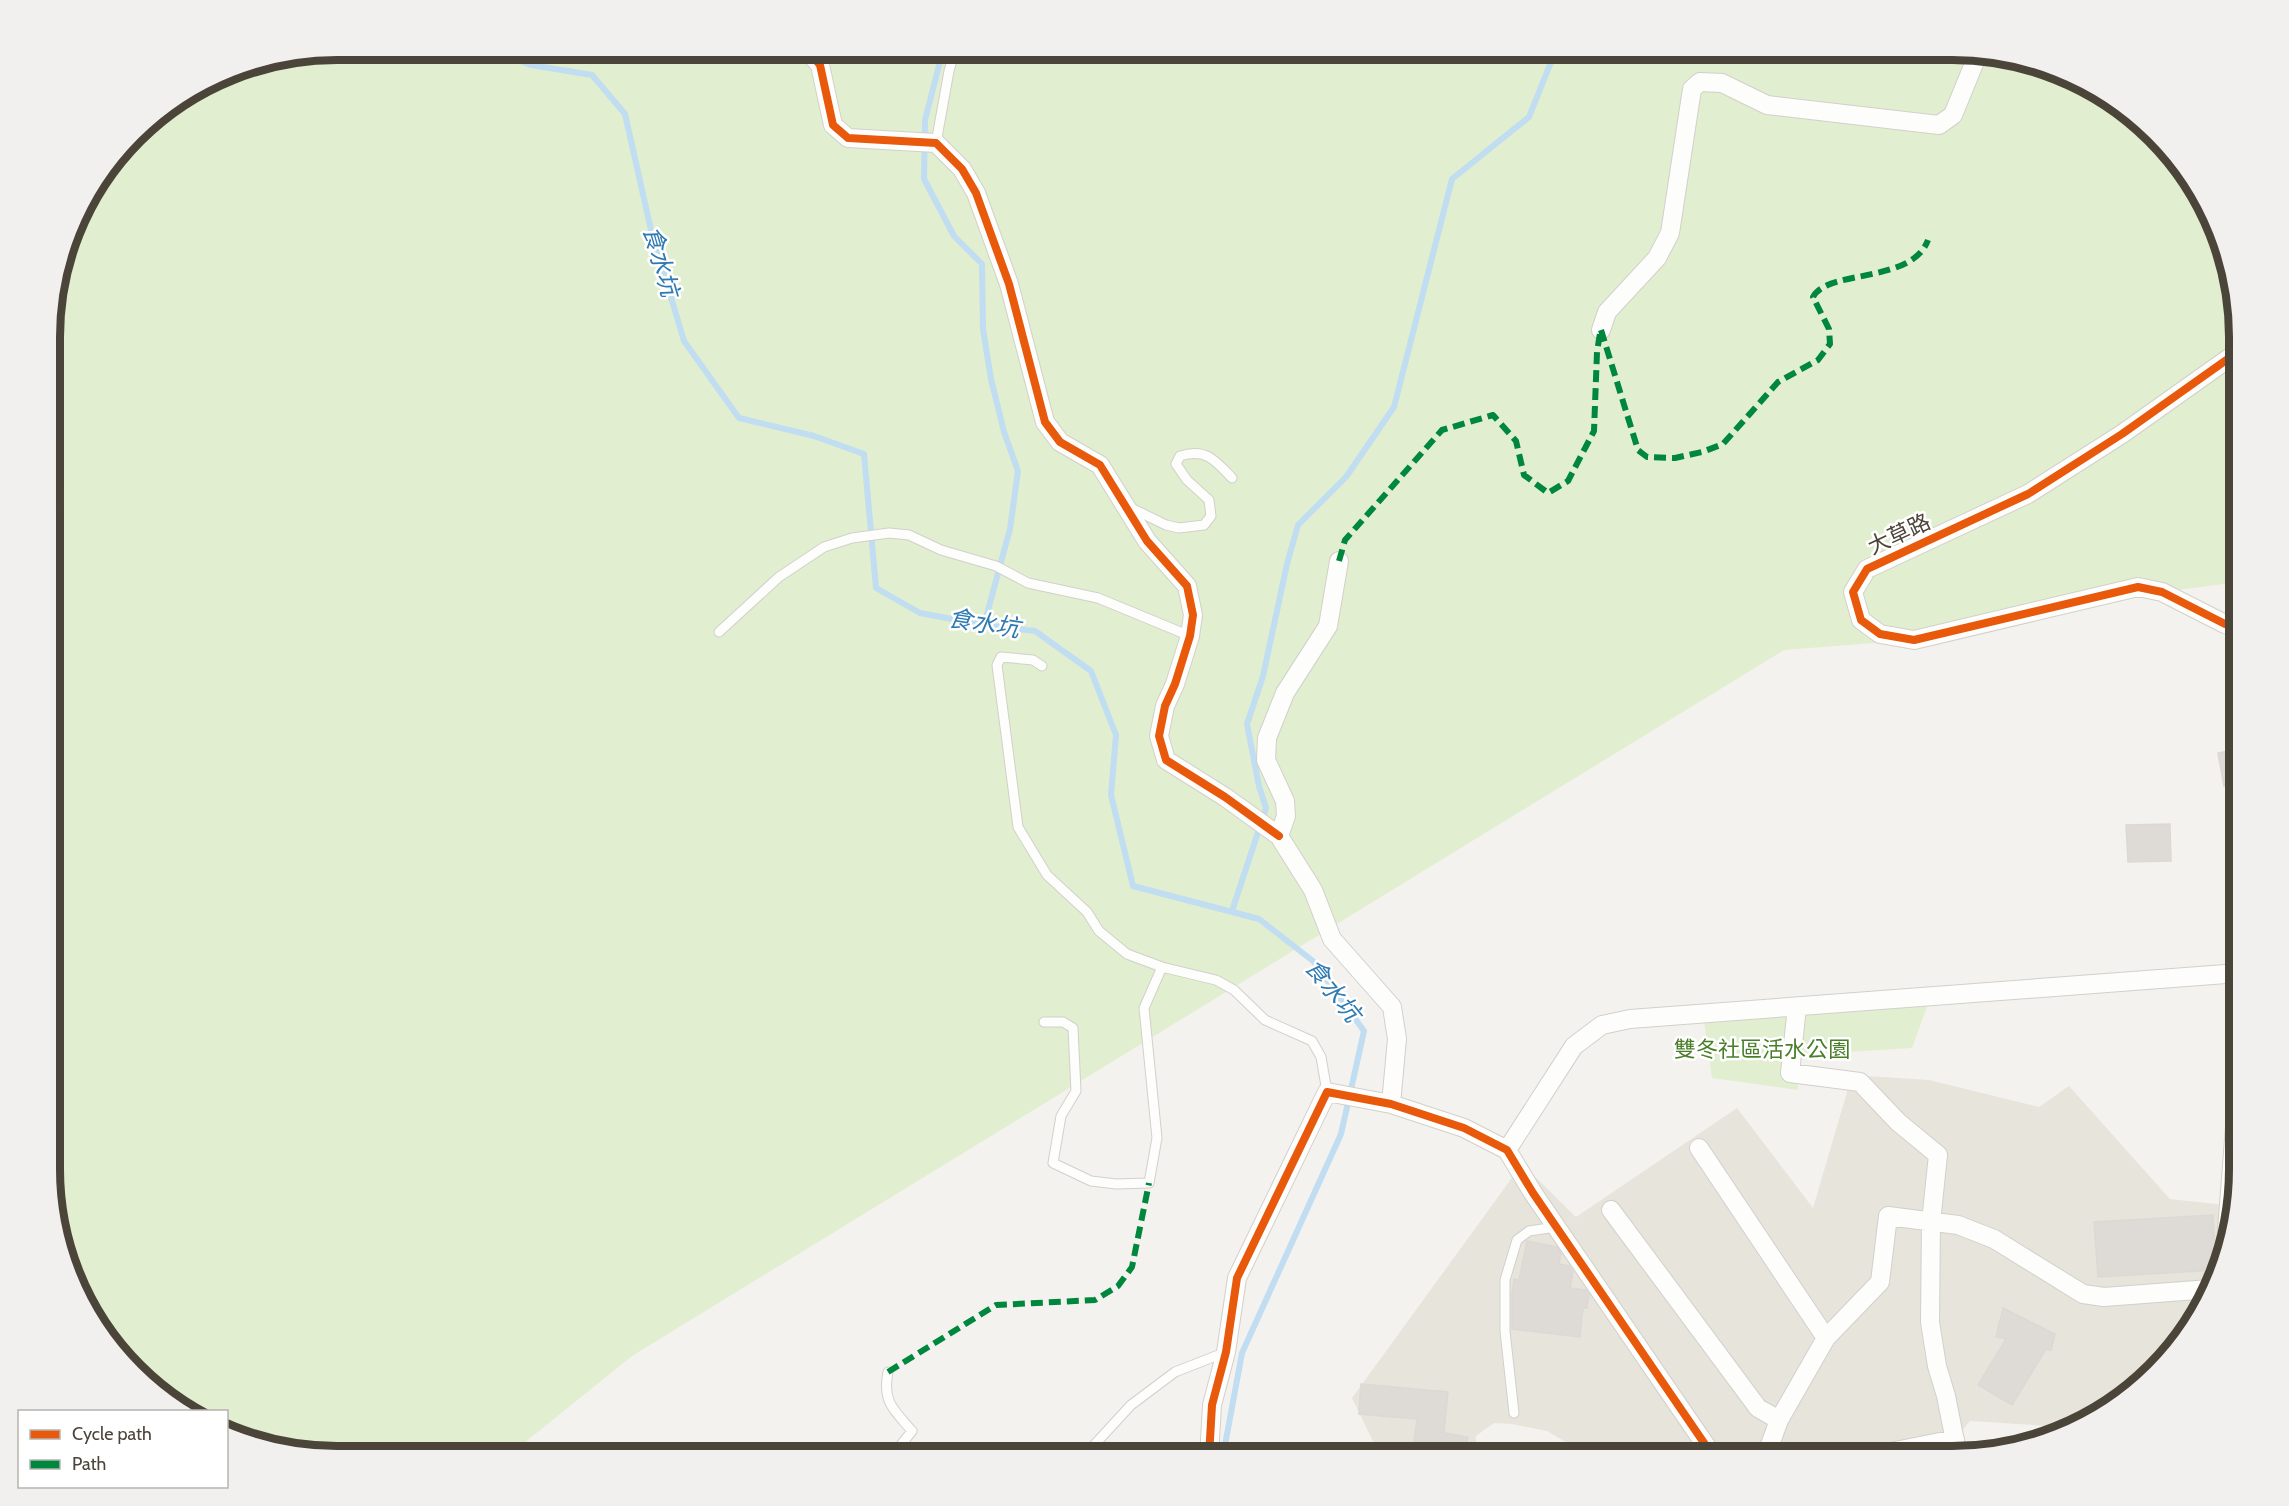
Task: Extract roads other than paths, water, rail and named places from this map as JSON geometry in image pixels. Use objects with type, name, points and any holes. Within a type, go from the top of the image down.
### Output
[{"type":"street","points":[[816,60],[820,65],[833,125],[848,138],[936,143],[962,170],[976,193],[1009,284],[1045,422],[1060,442],[1100,465],[1147,541],[1187,586],[1193,615],[1190,636],[1175,684],[1165,706],[1159,736],[1166,760],[1225,797],[1279,836],[1313,890],[1332,939],[1392,1007],[1397,1038],[1391,1104]]},
{"type":"street","points":[[1601,330],[1607,312],[1657,258],[1670,233],[1692,89],[1700,82],[1722,83],[1767,105],[1939,125],[1953,115],[1975,61]]},
{"type":"street","name":"大草路","points":[[2229,358],[2122,434],[2028,494],[1867,569],[1853,592],[1861,620],[1880,634],[1914,640],[2138,587],[2163,592],[2229,625]]},
{"type":"street","points":[[1279,836],[1286,816],[1285,801],[1266,760],[1267,738],[1285,693],[1329,626],[1339,561]]},
{"type":"street","points":[[1507,1150],[1574,1046],[1602,1025],[1630,1019],[2229,974]]},
{"type":"street","points":[[1797,1006],[1790,1074],[1860,1082],[1898,1122],[1938,1155],[1931,1222],[1930,1322],[1937,1366],[1946,1395],[1956,1446]]},
{"type":"street","points":[[1210,1446],[1212,1405],[1226,1352],[1237,1278],[1327,1092],[1391,1104],[1464,1128],[1507,1150],[1556,1227],[1706,1446]]},
{"type":"street","points":[[1699,1148],[1826,1338]]},
{"type":"street","points":[[1611,1210],[1758,1408],[1779,1420]]},
{"type":"street","points":[[1770,1446],[1779,1420],[1826,1338],[1880,1282],[1888,1216],[1958,1225],[1994,1239],[2083,1294],[2104,1297],[2201,1290]]},
{"type":"lane","points":[[936,143],[952,60]]},
{"type":"lane","points":[[1124,505],[1166,525],[1179,528],[1204,525],[1211,516],[1209,500],[1187,480],[1176,464],[1180,456],[1194,452],[1211,457],[1232,478]]},
{"type":"lane","points":[[719,632],[779,577],[824,547],[852,538],[889,533],[909,535],[941,550],[996,566],[1028,582],[1098,598],[1190,636]]},
{"type":"lane","points":[[1042,666],[1033,660],[1001,657],[997,665],[1018,827],[1047,875],[1087,912],[1099,931],[1127,954],[1162,967],[1216,980],[1234,990],[1265,1020],[1312,1041],[1321,1057],[1327,1092]]},
{"type":"lane","points":[[1044,1022],[1063,1022],[1073,1028],[1076,1091],[1061,1116],[1053,1163],[1091,1181],[1116,1184],[1149,1183],[1157,1138],[1144,1008],[1162,967]]},
{"type":"lane","points":[[1514,1413],[1504,1331],[1505,1280],[1517,1240],[1529,1231],[1556,1227]]},
{"type":"lane","points":[[1093,1446],[1131,1405],[1175,1372],[1226,1352]]},
{"type":"lane","points":[[888,1372],[885,1388],[892,1407],[912,1431],[900,1446]]},
{"type":"waterway","name":"食水坑","points":[[519,60],[531,65],[592,75],[625,114],[651,230],[684,341],[739,418],[814,436],[864,454],[876,588],[920,613],[984,625],[1035,631],[1091,671],[1116,735],[1111,795],[1133,886],[1259,919],[1313,961],[1364,1031],[1341,1134],[1242,1353],[1225,1446]]},
{"type":"waterway","points":[[940,60],[925,120],[924,179],[954,236],[982,264],[983,329],[991,379],[1004,432],[1018,471],[1010,529],[984,625]]},
{"type":"waterway","points":[[1232,911],[1266,808],[1259,786],[1247,724],[1263,676],[1287,564],[1298,525],[1346,477],[1394,407],[1452,179],[1529,117],[1551,62],[1556,60]]},
{"type":"park label","name":"雙冬社區活水公園","points":[[1762,1049]]}]
